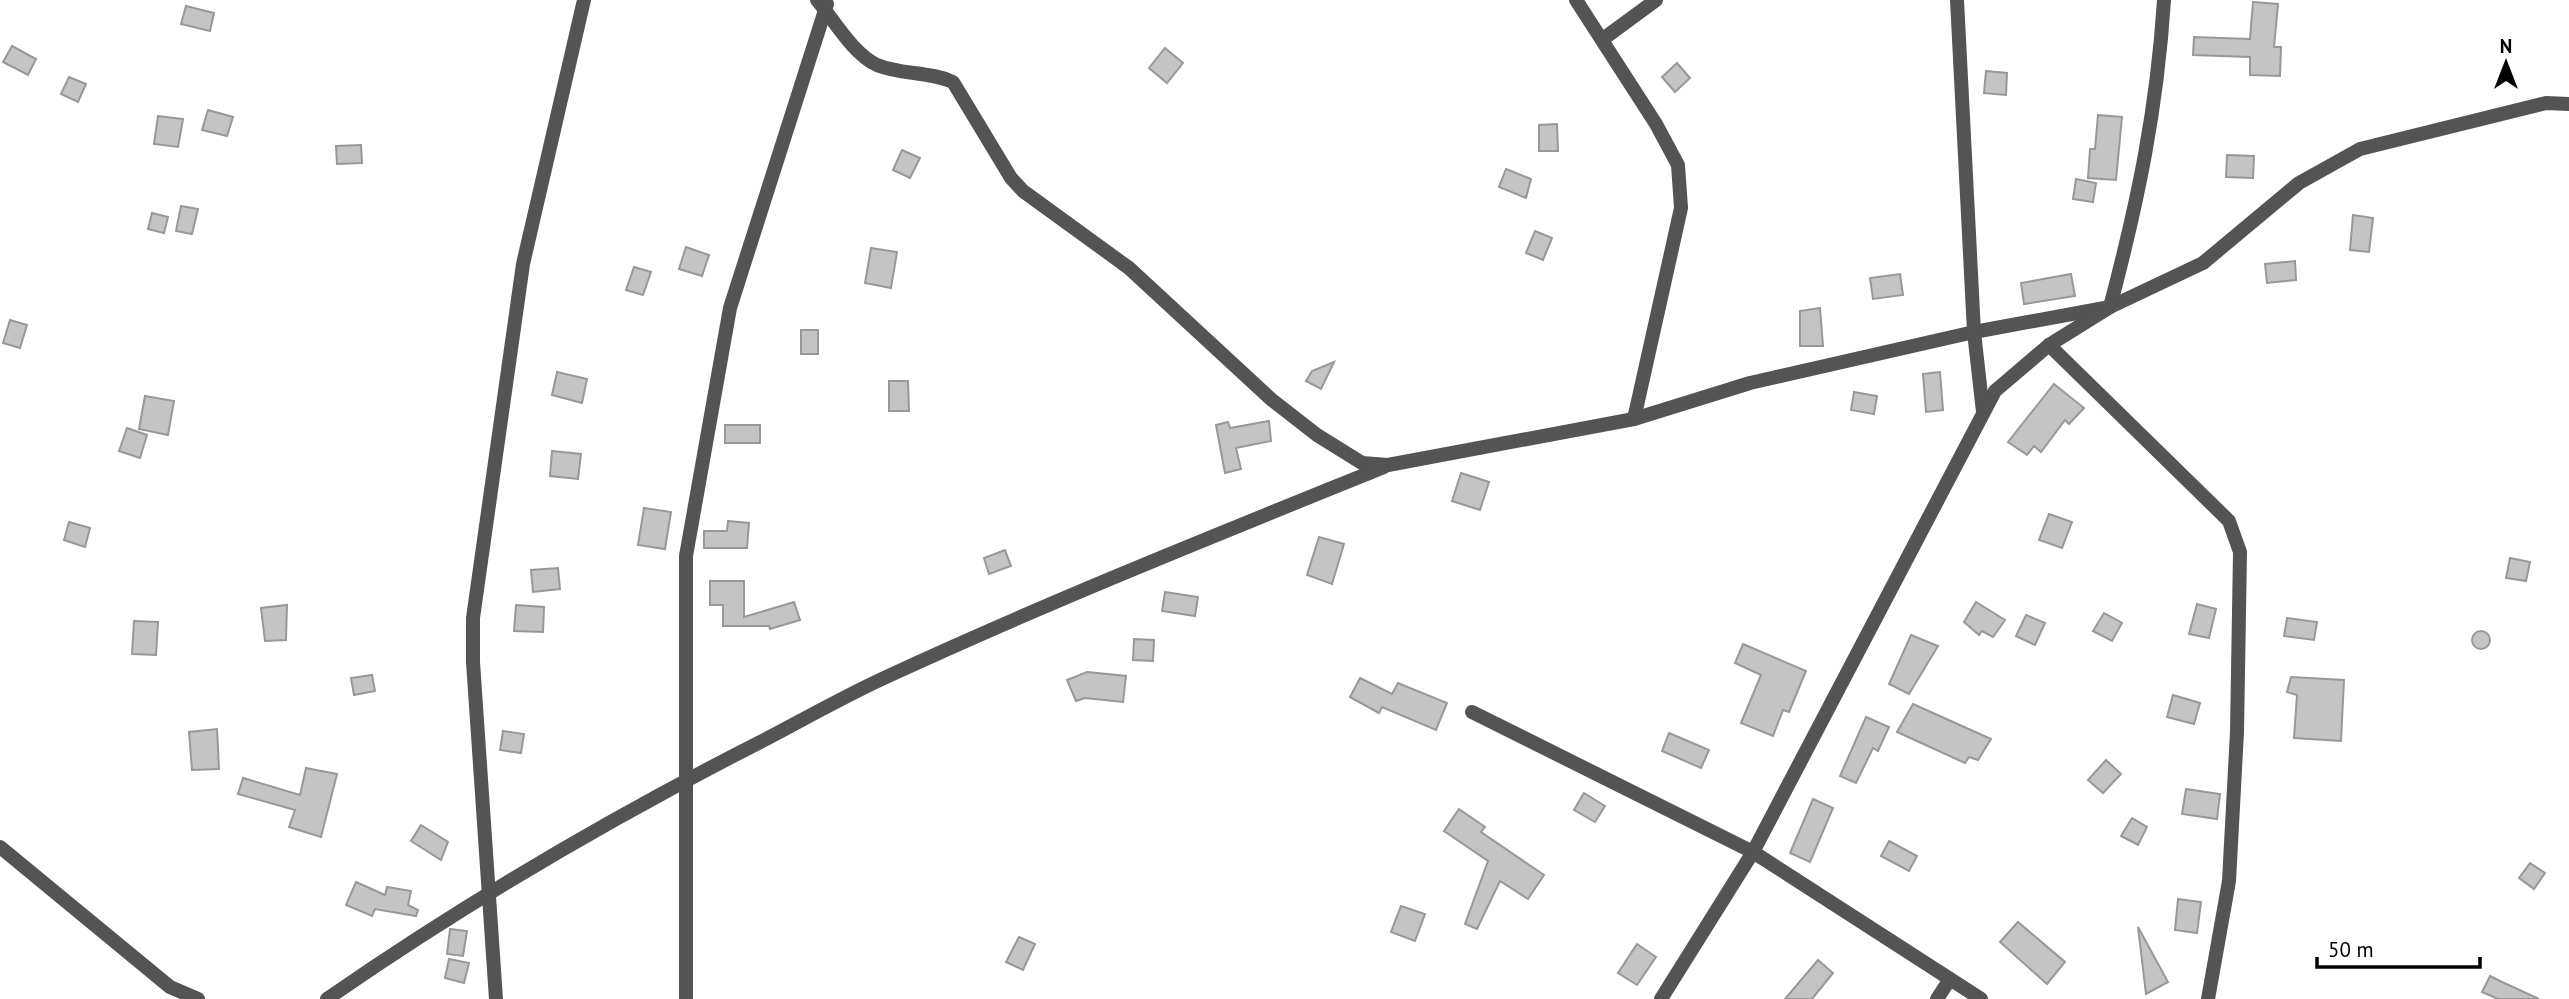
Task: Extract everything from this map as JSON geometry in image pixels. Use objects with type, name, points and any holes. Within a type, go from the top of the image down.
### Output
[{"type":"street","points":[[496,999],[472,618],[523,264],[584,0]]},
{"type":"street","points":[[1576,0],[1657,124],[1678,165],[1681,208],[1634,419]]},
{"type":"street","points":[[1603,39],[1656,0]]},
{"type":"street","points":[[1956,0],[1974,332],[1983,412]]},
{"type":"street","points":[[2110,307],[2142,182],[2159,80],[2164,0]]},
{"type":"street","points":[[824,3],[864,57],[879,66],[938,75],[953,82],[1011,178],[1023,191],[1129,268],[1272,400],[1317,435],[1362,463],[1388,465]]},
{"type":"street","points":[[686,999],[686,556],[730,308],[824,3]]},
{"type":"street","points":[[1661,999],[1753,852],[1995,391],[2049,345],[2110,307],[2203,263],[2299,183],[2360,149],[2546,103],[2569,104]]},
{"type":"street","points":[[327,999],[488,897],[685,780],[894,673],[1112,577],[1388,465],[1634,419],[1751,383],[1974,332],[2110,307]]},
{"type":"street","points":[[2049,345],[2229,521],[2237,535],[2240,552],[2237,718],[2229,881],[2208,999]]},
{"type":"street","points":[[1472,712],[1753,852],[1981,999]]},
{"type":"street","points":[[0,847],[170,987],[198,999]]},
{"type":"street","points":[[1937,999],[1950,979]]},
{"type":"building","points":[[2253,2],[2278,4],[2274,47],[2281,47],[2280,76],[2250,75],[2250,57],[2193,55],[2194,37],[2250,39]]},
{"type":"building","points":[[186,6],[214,13],[210,31],[181,24]]},
{"type":"building","points":[[12,46],[36,59],[28,75],[3,62]]},
{"type":"building","points":[[1165,48],[1183,63],[1167,83],[1149,68]]},
{"type":"building","points":[[1677,63],[1690,78],[1675,92],[1662,77]]},
{"type":"building","points":[[1986,71],[2007,73],[2006,95],[1984,93]]},
{"type":"building","points":[[69,77],[86,84],[78,102],[61,94]]},
{"type":"building","points":[[208,110],[233,117],[227,136],[202,130]]},
{"type":"building","points":[[2098,115],[2122,117],[2116,180],[2088,178],[2090,149],[2095,149]]},
{"type":"building","points":[[158,116],[183,119],[178,147],[154,144]]},
{"type":"building","points":[[1557,124],[1558,151],[1539,151],[1539,125]]},
{"type":"building","points":[[361,145],[362,163],[337,164],[336,146]]},
{"type":"building","points":[[902,150],[920,158],[910,178],[893,170]]},
{"type":"building","points":[[2227,155],[2254,156],[2253,178],[2226,177]]},
{"type":"building","points":[[1506,169],[1531,179],[1526,198],[1499,187]]},
{"type":"building","points":[[2076,179],[2096,183],[2093,202],[2073,199]]},
{"type":"building","points":[[181,206],[198,209],[192,234],[176,231]]},
{"type":"building","points":[[152,213],[168,217],[164,233],[148,229]]},
{"type":"building","points":[[2353,215],[2373,218],[2369,252],[2350,250]]},
{"type":"building","points":[[1535,231],[1552,238],[1543,260],[1526,253]]},
{"type":"building","points":[[686,247],[709,255],[702,276],[679,269]]},
{"type":"building","points":[[871,248],[897,252],[891,288],[865,283]]},
{"type":"building","points":[[2295,261],[2296,280],[2267,283],[2265,264]]},
{"type":"building","points":[[634,267],[651,272],[643,295],[626,290]]},
{"type":"building","points":[[1900,274],[1903,295],[1873,299],[1870,278]]},
{"type":"building","points":[[2071,274],[2075,296],[2024,304],[2021,283]]},
{"type":"building","points":[[1820,308],[1823,346],[1800,346],[1800,311]]},
{"type":"building","points":[[10,320],[27,325],[20,348],[3,343]]},
{"type":"building","points":[[801,330],[818,330],[818,354],[801,354]]},
{"type":"building","points":[[1334,362],[1321,389],[1306,381],[1312,371]]},
{"type":"building","points":[[557,372],[587,379],[582,403],[552,395]]},
{"type":"building","points":[[1940,372],[1943,410],[1926,412],[1923,374]]},
{"type":"building","points":[[889,381],[908,381],[909,411],[889,411]]},
{"type":"building","points":[[2054,384],[2084,408],[2069,424],[2065,420],[2041,452],[2034,446],[2027,455],[2008,442]]},
{"type":"building","points":[[1854,392],[1877,396],[1874,414],[1851,410]]},
{"type":"building","points":[[145,396],[174,401],[168,435],[139,429]]},
{"type":"building","points":[[1269,421],[1271,441],[1236,448],[1241,469],[1225,473],[1216,425],[1228,422],[1230,428]]},
{"type":"building","points":[[725,425],[760,425],[760,443],[725,443]]},
{"type":"building","points":[[127,428],[147,435],[140,458],[119,451]]},
{"type":"building","points":[[552,451],[581,454],[578,479],[550,476]]},
{"type":"building","points":[[1461,473],[1489,482],[1480,510],[1452,501]]},
{"type":"building","points":[[644,508],[671,512],[665,549],[638,545]]},
{"type":"building","points":[[2049,514],[2072,522],[2062,548],[2039,540]]},
{"type":"building","points":[[728,521],[749,523],[747,548],[704,548],[704,531],[727,531]]},
{"type":"building","points":[[69,522],[90,528],[85,547],[64,540]]},
{"type":"building","points":[[1319,537],[1344,544],[1332,584],[1307,575]]},
{"type":"building","points":[[1005,550],[1011,566],[989,574],[984,558]]},
{"type":"building","points":[[2510,558],[2530,562],[2526,581],[2506,578]]},
{"type":"building","points":[[558,568],[560,589],[533,592],[531,570]]},
{"type":"building","points":[[710,581],[744,581],[744,617],[794,602],[800,620],[770,629],[769,626],[723,626],[723,605],[710,605]]},
{"type":"building","points":[[1165,592],[1198,597],[1195,616],[1162,611]]},
{"type":"building","points":[[1976,602],[2005,620],[1993,637],[1982,631],[1979,635],[1964,622]]},
{"type":"building","points":[[2197,604],[2216,609],[2209,638],[2189,634]]},
{"type":"building","points":[[287,605],[286,640],[265,641],[261,608]]},
{"type":"building","points":[[516,605],[544,607],[543,632],[514,631]]},
{"type":"building","points":[[2104,613],[2122,623],[2112,641],[2093,631]]},
{"type":"building","points":[[2026,615],[2045,623],[2035,645],[2016,636]]},
{"type":"building","points":[[2287,618],[2317,622],[2314,640],[2284,636]]},
{"type":"building","points":[[134,621],[158,622],[156,655],[132,654]]},
{"type":"building","points":[[2477,631],[2485,631],[2490,640],[2488,647],[2477,649],[2472,644],[2472,636]]},
{"type":"building","points":[[1911,635],[1938,646],[1909,694],[1889,684]]},
{"type":"building","points":[[1134,639],[1154,640],[1153,661],[1133,660]]},
{"type":"building","points":[[1743,644],[1806,671],[1789,712],[1783,710],[1773,736],[1741,723],[1761,675],[1735,663]]},
{"type":"building","points":[[1087,672],[1126,676],[1123,702],[1085,698],[1076,701],[1067,680]]},
{"type":"building","points":[[372,675],[375,691],[354,695],[351,678]]},
{"type":"building","points":[[2291,677],[2344,680],[2341,741],[2294,738],[2297,695],[2287,692]]},
{"type":"building","points":[[1360,678],[1392,694],[1398,683],[1447,703],[1436,730],[1382,707],[1379,713],[1350,697]]},
{"type":"building","points":[[2173,695],[2200,703],[2194,724],[2167,717]]},
{"type":"building","points":[[1913,704],[1991,739],[1978,760],[1969,757],[1965,763],[1897,732]]},
{"type":"building","points":[[1866,717],[1889,727],[1878,751],[1873,748],[1856,783],[1840,776]]},
{"type":"building","points":[[217,729],[219,769],[192,770],[189,732]]},
{"type":"building","points":[[503,731],[524,734],[521,753],[500,750]]},
{"type":"building","points":[[1669,733],[1709,750],[1701,768],[1662,751]]},
{"type":"building","points":[[2106,760],[2121,774],[2103,793],[2088,780]]},
{"type":"building","points":[[306,768],[337,774],[321,837],[289,827],[295,810],[238,794],[243,778],[300,795]]},
{"type":"building","points":[[2186,789],[2220,794],[2217,819],[2182,814]]},
{"type":"building","points":[[1584,793],[1605,806],[1595,822],[1574,810]]},
{"type":"building","points":[[1813,799],[1833,808],[1810,862],[1790,853]]},
{"type":"building","points":[[1459,809],[1485,827],[1481,832],[1544,875],[1528,899],[1500,881],[1477,929],[1465,924],[1488,861],[1444,831]]},
{"type":"building","points":[[2132,818],[2147,827],[2138,845],[2121,836]]},
{"type":"building","points":[[421,825],[448,842],[441,860],[411,841]]},
{"type":"building","points":[[1889,841],[1917,856],[1909,871],[1881,856]]},
{"type":"building","points":[[2530,863],[2545,873],[2534,889],[2519,878]]},
{"type":"building","points":[[356,882],[385,895],[387,887],[411,891],[408,905],[418,910],[416,916],[375,909],[372,916],[346,905]]},
{"type":"building","points":[[2178,899],[2201,902],[2197,933],[2175,930]]},
{"type":"building","points":[[1401,906],[1425,914],[1415,941],[1391,932]]},
{"type":"building","points":[[2018,922],[2065,962],[2047,984],[2000,942]]},
{"type":"building","points":[[2138,927],[2168,982],[2146,994]]},
{"type":"building","points":[[450,929],[467,931],[463,956],[447,954]]},
{"type":"building","points":[[1019,937],[1035,944],[1023,970],[1006,962]]},
{"type":"building","points":[[1637,944],[1656,957],[1637,985],[1618,973]]},
{"type":"building","points":[[449,959],[469,963],[464,983],[445,978]]},
{"type":"building","points":[[1818,960],[1833,973],[1812,999],[1785,999]]},
{"type":"building","points":[[2490,976],[2539,999],[2498,999],[2482,992]]}]
